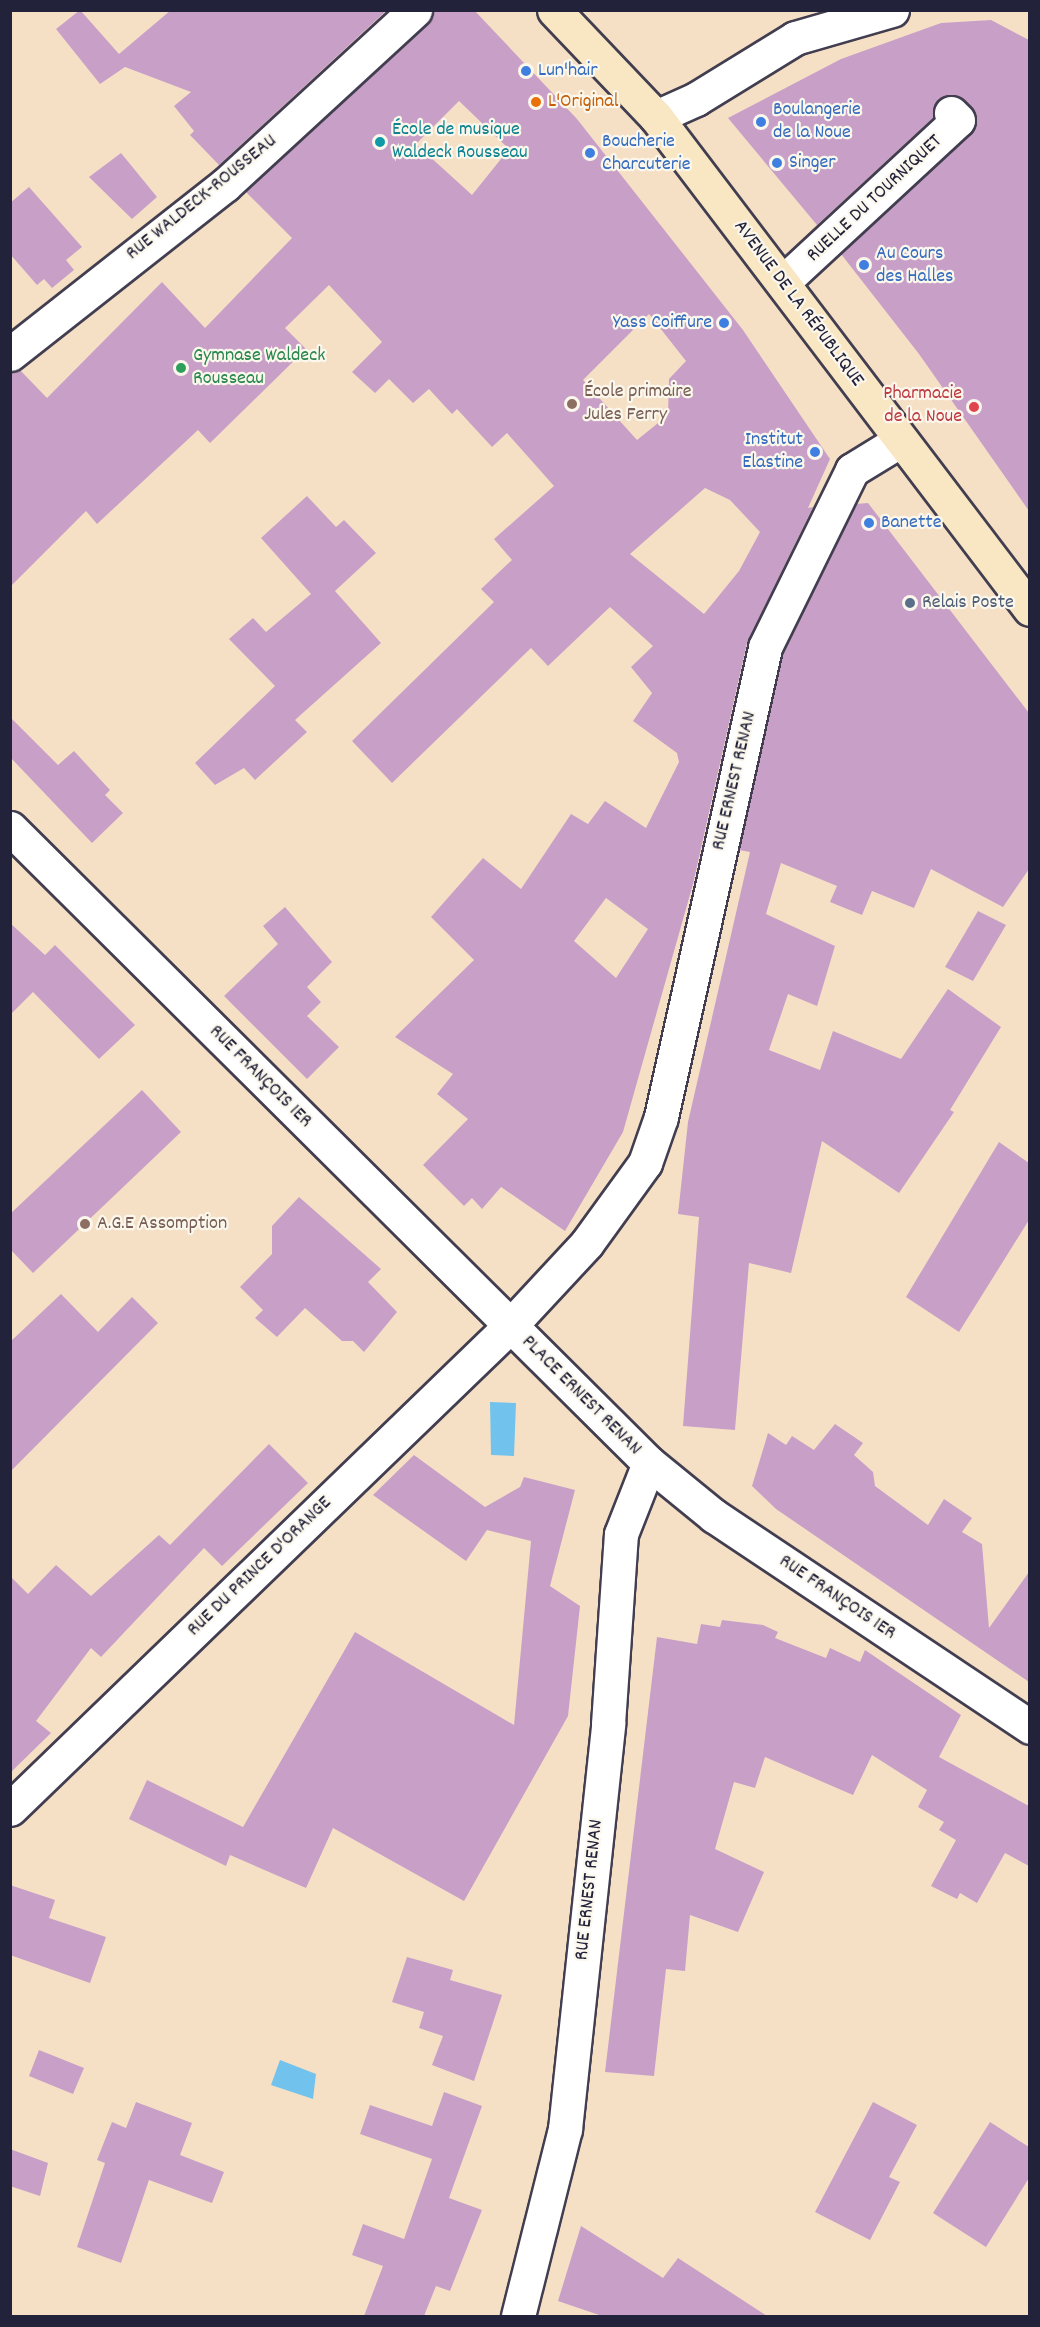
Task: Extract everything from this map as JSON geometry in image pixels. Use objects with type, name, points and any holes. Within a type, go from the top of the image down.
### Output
[{"type":"main road","name":"AVENUE DE LA RÉPUBLIQUE","points":[[554,10],[656,117],[1029,609]]},
{"type":"street","name":"RUE WALDECK-ROUSSEAU","points":[[10,354],[225,185],[415,10]]},
{"type":"street","points":[[656,117],[696,99],[795,38],[892,10]]},
{"type":"street","name":"RUELLE DU TOURNIQUET","points":[[783,282],[958,120],[951,113]]},
{"type":"street","name":"RUE ERNEST RENAN","points":[[645,1163],[661,1117],[765,647],[852,470],[901,440]]},
{"type":"street","name":"RUE FRANÇOIS 1ER","points":[[10,828],[510,1326]]},
{"type":"street","name":"PLACE ERNEST RENAN","points":[[645,1163],[587,1243],[510,1326],[649,1463]]},
{"type":"street","name":"RUE DU PRINCE D'ORANGE","points":[[10,1809],[510,1326]]},
{"type":"street","name":"RUE ERNEST RENAN","points":[[518,2316],[565,2129],[608,1724],[621,1534],[649,1463]]},
{"type":"street","name":"RUE FRANÇOIS 1ER","points":[[649,1463],[714,1515],[1029,1727]]},
{"type":"water","points":[[490,1402],[516,1403],[514,1456],[491,1455]]},
{"type":"water","points":[[280,2060],[316,2074],[313,2099],[271,2085]]},
{"type":"building","points":[[80,10],[119,54],[171,10],[387,10],[219,165],[190,135],[194,131],[174,106],[191,92],[125,67],[100,84],[56,29]]},
{"type":"building","points":[[433,10],[474,10],[577,119],[743,330],[830,459],[808,508],[813,507],[747,643],[693,884],[623,1132],[565,1231],[501,1187],[482,1209],[472,1198],[464,1206],[423,1165],[468,1119],[437,1094],[453,1074],[395,1037],[474,960],[431,917],[483,858],[521,889],[571,814],[588,824],[605,801],[646,828],[679,762],[677,753],[633,721],[652,693],[631,667],[653,646],[610,607],[548,666],[531,648],[392,783],[352,741],[494,602],[481,589],[512,560],[494,539],[554,486],[507,433],[492,447],[457,409],[452,414],[429,389],[413,403],[389,379],[375,393],[352,372],[382,342],[329,285],[285,328],[306,349],[210,443],[198,430],[97,524],[86,511],[10,587],[10,372],[20,370],[47,398],[162,282],[205,328],[292,238],[246,192],[428,24]],"holes":[[[459,101],[509,149],[472,195],[416,144]],[[649,314],[686,361],[669,379],[668,415],[637,440],[583,380]],[[705,488],[730,500],[760,532],[739,571],[704,614],[630,554]],[[606,898],[648,929],[616,978],[574,941]]]},
{"type":"building","points":[[991,20],[1029,40],[1029,511],[919,354],[841,254],[971,134],[976,116],[971,107],[955,95],[938,99],[933,118],[817,225],[728,118],[841,59],[941,23]]},
{"type":"building","points":[[121,153],[157,197],[132,219],[89,177]]},
{"type":"building","points":[[29,187],[82,247],[66,260],[74,270],[52,288],[44,279],[37,285],[10,254],[10,203]]},
{"type":"building","points":[[307,496],[336,527],[344,520],[376,553],[335,591],[381,643],[295,720],[307,732],[255,780],[244,768],[215,785],[195,763],[275,686],[229,639],[253,618],[266,632],[311,594],[261,538]]},
{"type":"building","points":[[868,503],[1029,713],[1029,869],[1003,907],[931,869],[914,908],[872,891],[862,915],[830,902],[837,886],[781,863],[766,914],[835,946],[817,1006],[788,994],[769,1050],[820,1070],[833,1031],[901,1059],[948,989],[1001,1027],[950,1110],[954,1112],[899,1193],[822,1141],[791,1273],[749,1263],[735,1430],[683,1426],[699,1217],[678,1214],[688,1122],[750,852],[739,850],[783,653],[856,504]]},
{"type":"building","points":[[10,717],[58,765],[74,751],[110,790],[105,795],[123,813],[92,843],[10,757]]},
{"type":"building","points":[[285,907],[332,962],[307,987],[321,1002],[307,1016],[339,1047],[307,1079],[224,996],[278,944],[263,926]]},
{"type":"building","points":[[978,911],[1006,925],[973,981],[945,967]]},
{"type":"building","points":[[10,923],[45,955],[55,945],[135,1025],[99,1059],[33,992],[10,1015]]},
{"type":"building","points":[[142,1090],[181,1132],[33,1273],[10,1249],[10,1214]]},
{"type":"building","points":[[999,1142],[1029,1163],[1029,1220],[959,1332],[906,1297]]},
{"type":"building","points":[[299,1197],[381,1269],[368,1282],[397,1312],[364,1352],[353,1341],[342,1341],[305,1308],[277,1337],[255,1318],[263,1310],[240,1287],[272,1254],[272,1226]]},
{"type":"building","points":[[61,1294],[98,1332],[132,1297],[158,1323],[10,1472],[10,1342]]},
{"type":"building","points":[[835,1424],[863,1443],[854,1455],[873,1472],[875,1486],[928,1525],[944,1499],[972,1518],[962,1532],[982,1544],[989,1628],[1029,1572],[1029,1682],[776,1509],[752,1486],[768,1433],[786,1445],[792,1436],[814,1450]]},
{"type":"building","points":[[269,1444],[308,1483],[222,1566],[204,1548],[101,1657],[91,1648],[36,1721],[51,1733],[10,1773],[10,1576],[28,1594],[56,1565],[91,1596],[159,1535],[170,1545]]},
{"type":"building","points":[[414,1455],[485,1507],[520,1487],[524,1477],[575,1490],[550,1586],[580,1606],[568,1716],[464,1901],[333,1828],[306,1888],[230,1855],[226,1866],[129,1819],[147,1780],[243,1827],[355,1632],[514,1725],[531,1541],[487,1530],[466,1561],[373,1495]]},
{"type":"building","points":[[722,1620],[763,1625],[778,1632],[775,1638],[826,1658],[830,1648],[860,1662],[865,1650],[961,1715],[939,1757],[1029,1806],[1029,1866],[1005,1853],[977,1903],[960,1893],[957,1899],[931,1886],[956,1840],[939,1830],[944,1822],[918,1807],[927,1790],[872,1755],[853,1795],[765,1757],[755,1788],[734,1782],[715,1849],[764,1872],[738,1932],[690,1915],[685,1971],[666,1969],[654,2076],[605,2072],[657,1637],[697,1644],[701,1624],[720,1627]]},
{"type":"building","points":[[10,1885],[55,1900],[49,1918],[106,1937],[90,1983],[10,1955]]},
{"type":"building","points":[[407,1957],[453,1970],[450,1980],[502,1995],[474,2081],[432,2065],[443,2036],[419,2028],[424,2012],[392,2002]]},
{"type":"building","points":[[39,2050],[84,2068],[73,2094],[29,2076]]},
{"type":"building","points":[[444,2092],[482,2106],[449,2198],[482,2210],[450,2291],[436,2286],[424,2316],[364,2316],[383,2266],[352,2255],[363,2224],[404,2239],[432,2159],[360,2134],[370,2105],[432,2126]]},
{"type":"building","points":[[136,2102],[192,2123],[180,2155],[224,2172],[212,2203],[149,2180],[121,2263],[77,2247],[105,2163],[97,2160],[112,2122],[126,2128]]},
{"type":"building","points":[[873,2102],[917,2125],[889,2177],[900,2182],[870,2240],[815,2212]]},
{"type":"building","points":[[990,2122],[1029,2147],[1029,2178],[986,2247],[933,2213]]},
{"type":"building","points":[[10,2149],[48,2163],[40,2196],[10,2186]]},
{"type":"building","points":[[581,2226],[663,2278],[678,2258],[767,2316],[602,2316],[558,2301]]},
{"type":"place","name":"Lun'hair","points":[[526,71]]},
{"type":"place","name":"L'Original","points":[[536,102]]},
{"type":"place","name":"Boulangerie de la Noue","points":[[761,122]]},
{"type":"place","name":"École de musique Waldeck Rousseau","points":[[380,142]]},
{"type":"place","name":"Boucherie Charcuterie","points":[[590,153]]},
{"type":"place","name":"Singer","points":[[777,163]]},
{"type":"place","name":"Au Cours des Halles","points":[[864,265]]},
{"type":"place","name":"Yass Coiffure","points":[[724,323]]},
{"type":"place","name":"Gymnase Waldeck Rousseau","points":[[181,368]]},
{"type":"place","name":"École primaire Jules Ferry","points":[[572,404]]},
{"type":"place","name":"Pharmacie de la Noue","points":[[974,407]]},
{"type":"place","name":"Institut Elastine","points":[[815,452]]},
{"type":"place","name":"Banette","points":[[869,523]]},
{"type":"place","name":"Relais Poste","points":[[910,603]]},
{"type":"place","name":"A.G.E Assomption","points":[[85,1224]]}]
